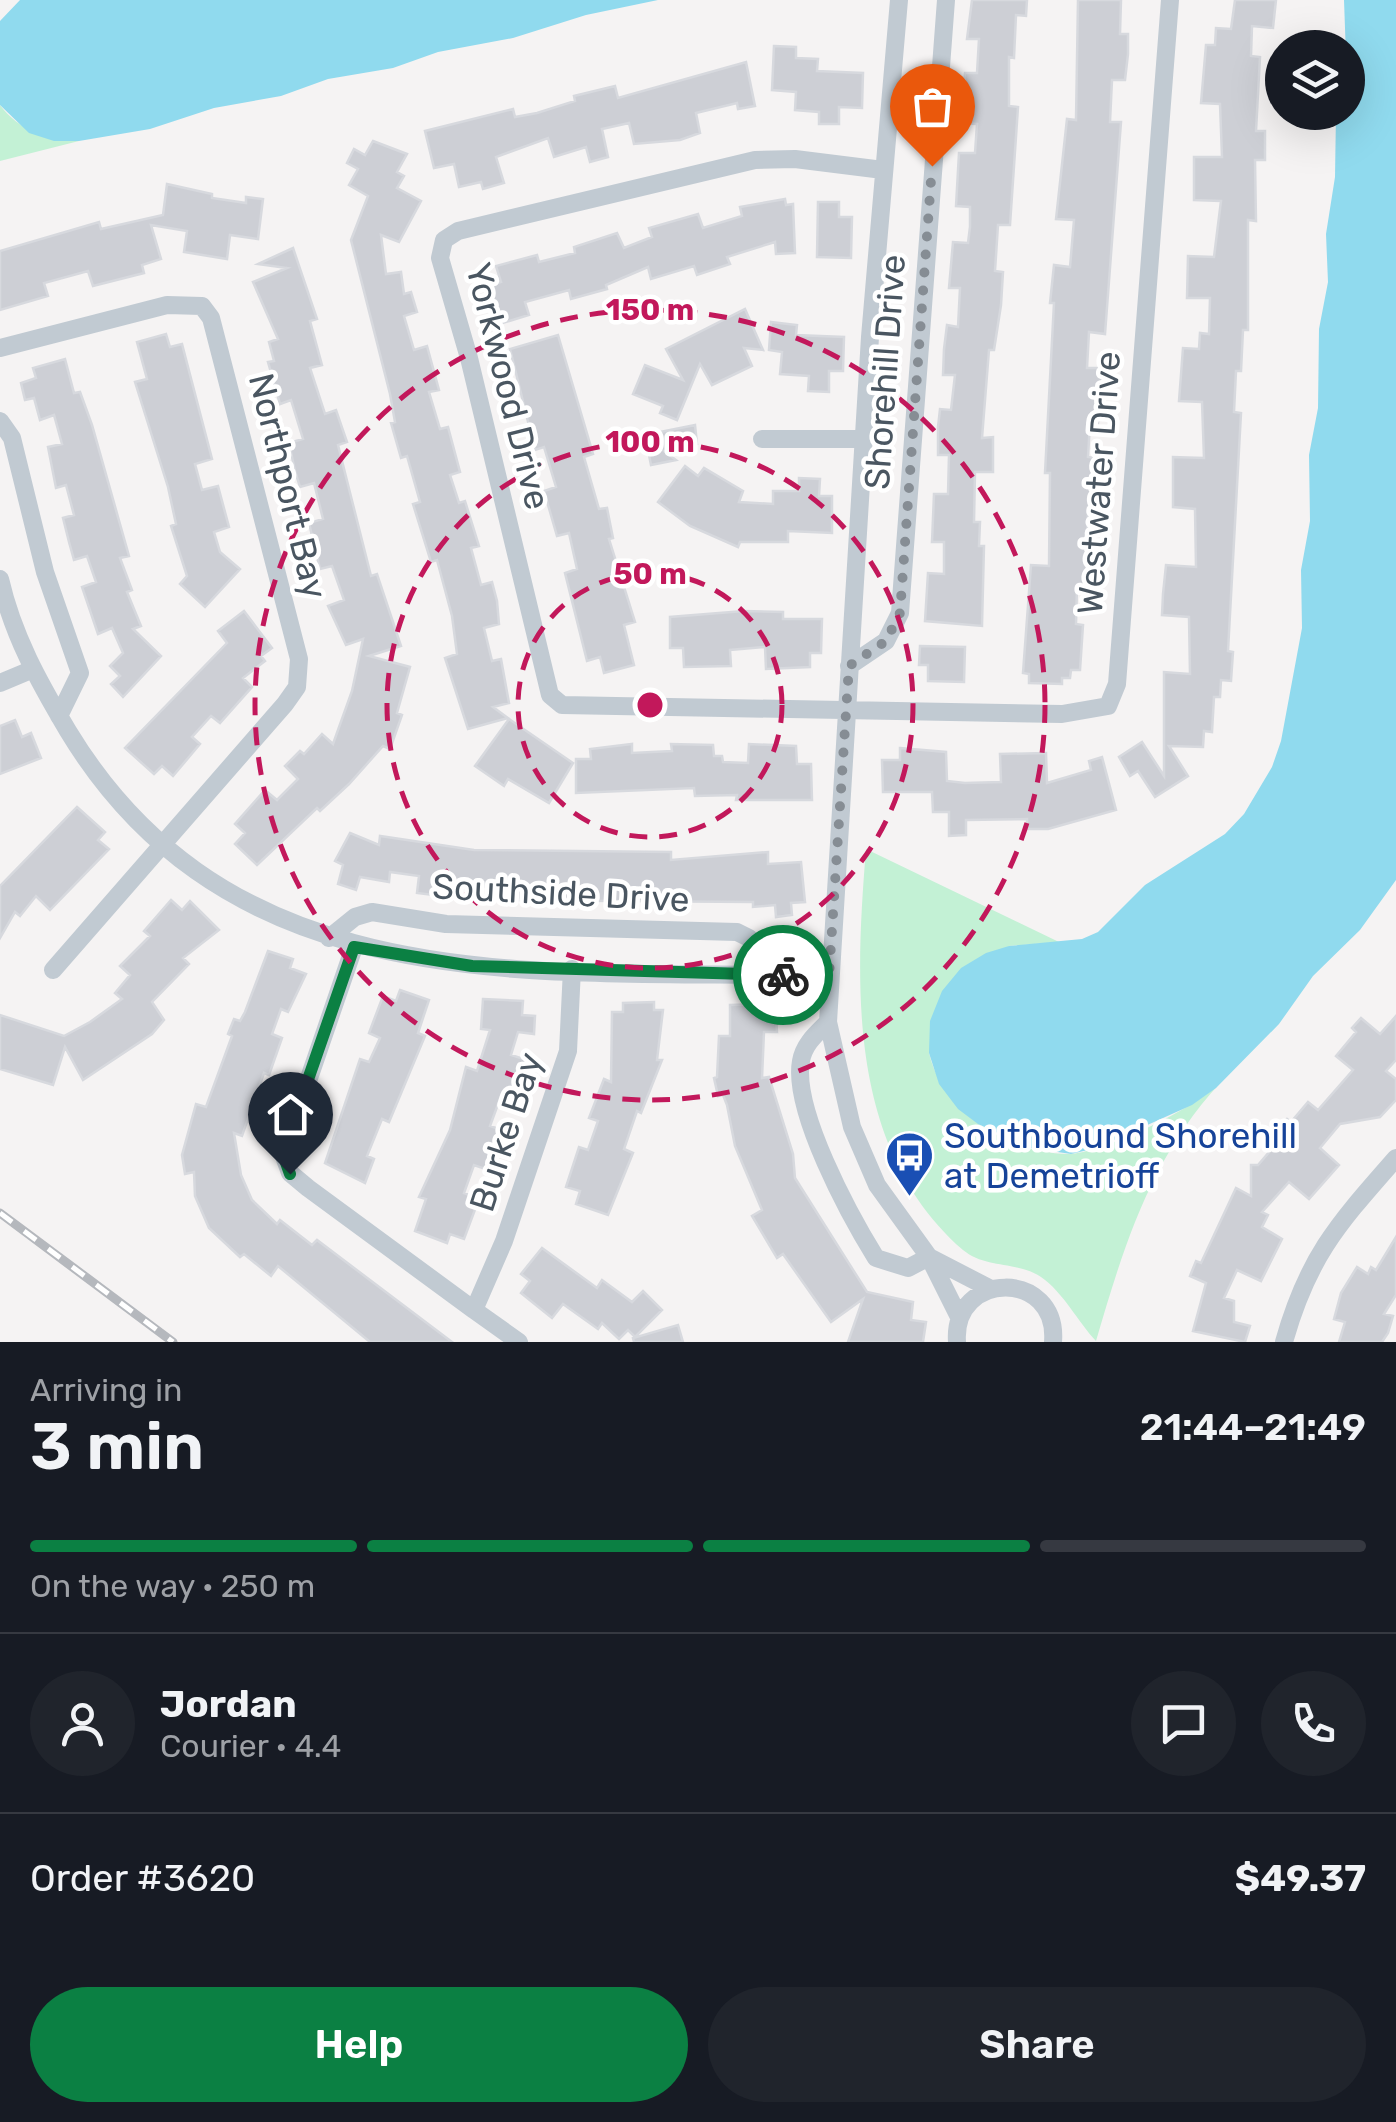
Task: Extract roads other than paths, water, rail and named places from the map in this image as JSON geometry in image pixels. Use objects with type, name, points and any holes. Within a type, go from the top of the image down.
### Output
[{"type":"street","name":"Shorehill Drive","points":[[899,0],[846,708],[828,1022],[852,1127],[877,1185],[929,1258],[959,1317]]},
{"type":"street","name":"Shorehill Drive","points":[[849,666],[886,641],[900,613],[946,0]]},
{"type":"street","name":"Westwater Drive","points":[[846,708],[1088,714],[1108,706],[1117,684],[1170,0]]},
{"type":"street","name":"Yorkwood Drive","points":[[846,708],[562,705],[550,696],[469,358],[440,258],[444,240],[458,231],[755,160],[795,159],[884,170]]},
{"type":"street","name":"Northport Bay","points":[[0,348],[167,305],[202,306],[212,318],[299,659],[300,679],[285,704],[163,844]]},
{"type":"street","points":[[0,422],[12,438],[45,572],[80,672],[60,716]]},
{"type":"street","points":[[762,438],[865,439]]},
{"type":"street","name":"Southside Drive","points":[[0,580],[31,670],[87,762],[130,814],[163,844],[237,896],[280,920],[354,947],[442,963],[829,976]]},
{"type":"street","points":[[0,682],[31,670]]},
{"type":"street","points":[[53,970],[163,844]]},
{"type":"street","name":"Southside Drive","points":[[329,938],[355,917],[372,912],[446,924],[737,932],[749,938],[780,975]]},
{"type":"street","points":[[354,947],[283,1154],[290,1174],[519,1342]]},
{"type":"street","name":"Burke Bay","points":[[474,1310],[504,1241],[568,1051],[572,969]]},
{"type":"street","name":"Shorehill Drive","points":[[828,1022],[804,1049],[800,1076],[830,1172],[876,1258],[908,1268],[929,1258]]},
{"type":"street","points":[[1284,1342],[1297,1295],[1317,1253],[1396,1158]]},
{"type":"street","name":"Shorehill Drive","points":[[929,1258],[989,1288],[1015,1286],[1032,1293],[1049,1313],[1054,1341]]},
{"type":"street","points":[[957,1342],[959,1317],[968,1302],[989,1288]]},
{"type":"water","points":[[20,0],[658,0],[586,15],[513,38],[438,52],[393,68],[328,79],[281,96],[214,108],[150,129],[79,141],[54,141],[29,133],[0,105],[0,21]]},
{"type":"water","points":[[1344,0],[1396,0],[1396,880],[1360,930],[1313,976],[1279,1024],[1216,1088],[1192,1105],[1096,1148],[1071,1154],[1031,1148],[978,1124],[958,1109],[939,1084],[929,1053],[930,1021],[942,991],[961,968],[986,953],[1009,946],[1082,939],[1098,932],[1145,885],[1225,834],[1244,814],[1272,767],[1281,741],[1302,628],[1301,570],[1310,521],[1309,455],[1318,408],[1319,329],[1328,282],[1326,234],[1335,177],[1336,130],[1365,130],[1365,30],[1345,30]]},
{"type":"railway","points":[[0,1213],[173,1342]]},
{"type":"place","name":"Southbound Shorehill at Demetrioff","points":[[909,1198]]}]
